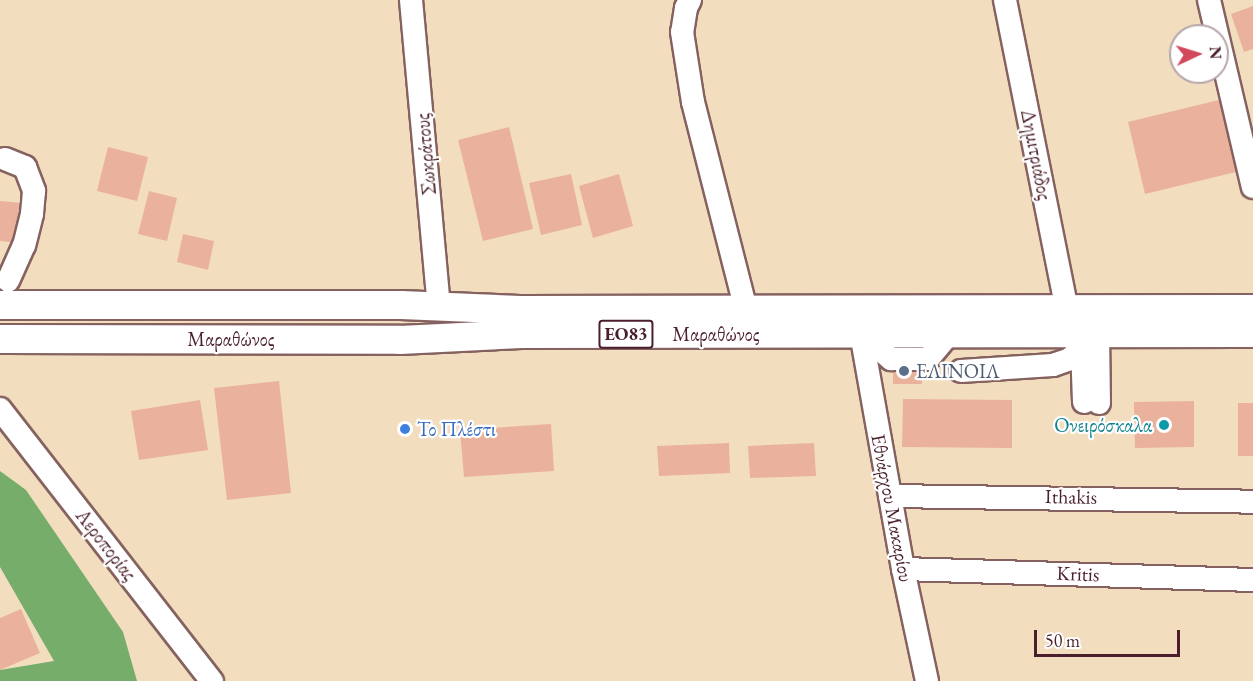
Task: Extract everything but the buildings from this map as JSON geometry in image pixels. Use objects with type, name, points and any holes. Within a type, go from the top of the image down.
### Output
[{"type":"main road","name":"Μαραθώνος","points":[[3,287],[30,304],[401,305],[439,308],[746,310],[1082,331],[1253,309]]},
{"type":"main road","name":"Μαραθώνος","points":[[0,339],[400,340],[521,334],[1082,331],[1253,333]]},
{"type":"street","name":"Σωκράτους","points":[[411,0],[439,308]]},
{"type":"street","points":[[690,0],[686,8],[682,32],[693,102],[746,310]]},
{"type":"street","name":"Δημιτριάδος","points":[[1005,0],[1082,331],[1092,403]]},
{"type":"street","points":[[1209,0],[1253,187]]},
{"type":"street","points":[[3,287],[24,245],[32,214],[34,190],[25,167],[5,159]]},
{"type":"street","points":[[961,372],[1053,365],[1070,358],[1082,331]]},
{"type":"street","name":"Εθνάρχου Μακαρίου","points":[[861,333],[903,569],[927,681]]},
{"type":"street","name":"Αεροπορίας","points":[[0,409],[212,681]]},
{"type":"street","name":"Ithakis","points":[[890,496],[1253,502]]},
{"type":"street","name":"Kritis","points":[[903,569],[1253,580]]},
{"type":"green space","points":[[0,471],[26,490],[123,632],[137,681],[0,681],[0,670],[54,661],[0,567]]},
{"type":"place","name":"ΕΛΙΝΟΙΛ","points":[[904,371]]},
{"type":"place","name":"Ονειρόσκαλα","points":[[1164,425]]},
{"type":"place","name":"Το Πλέστι","points":[[405,429]]}]
